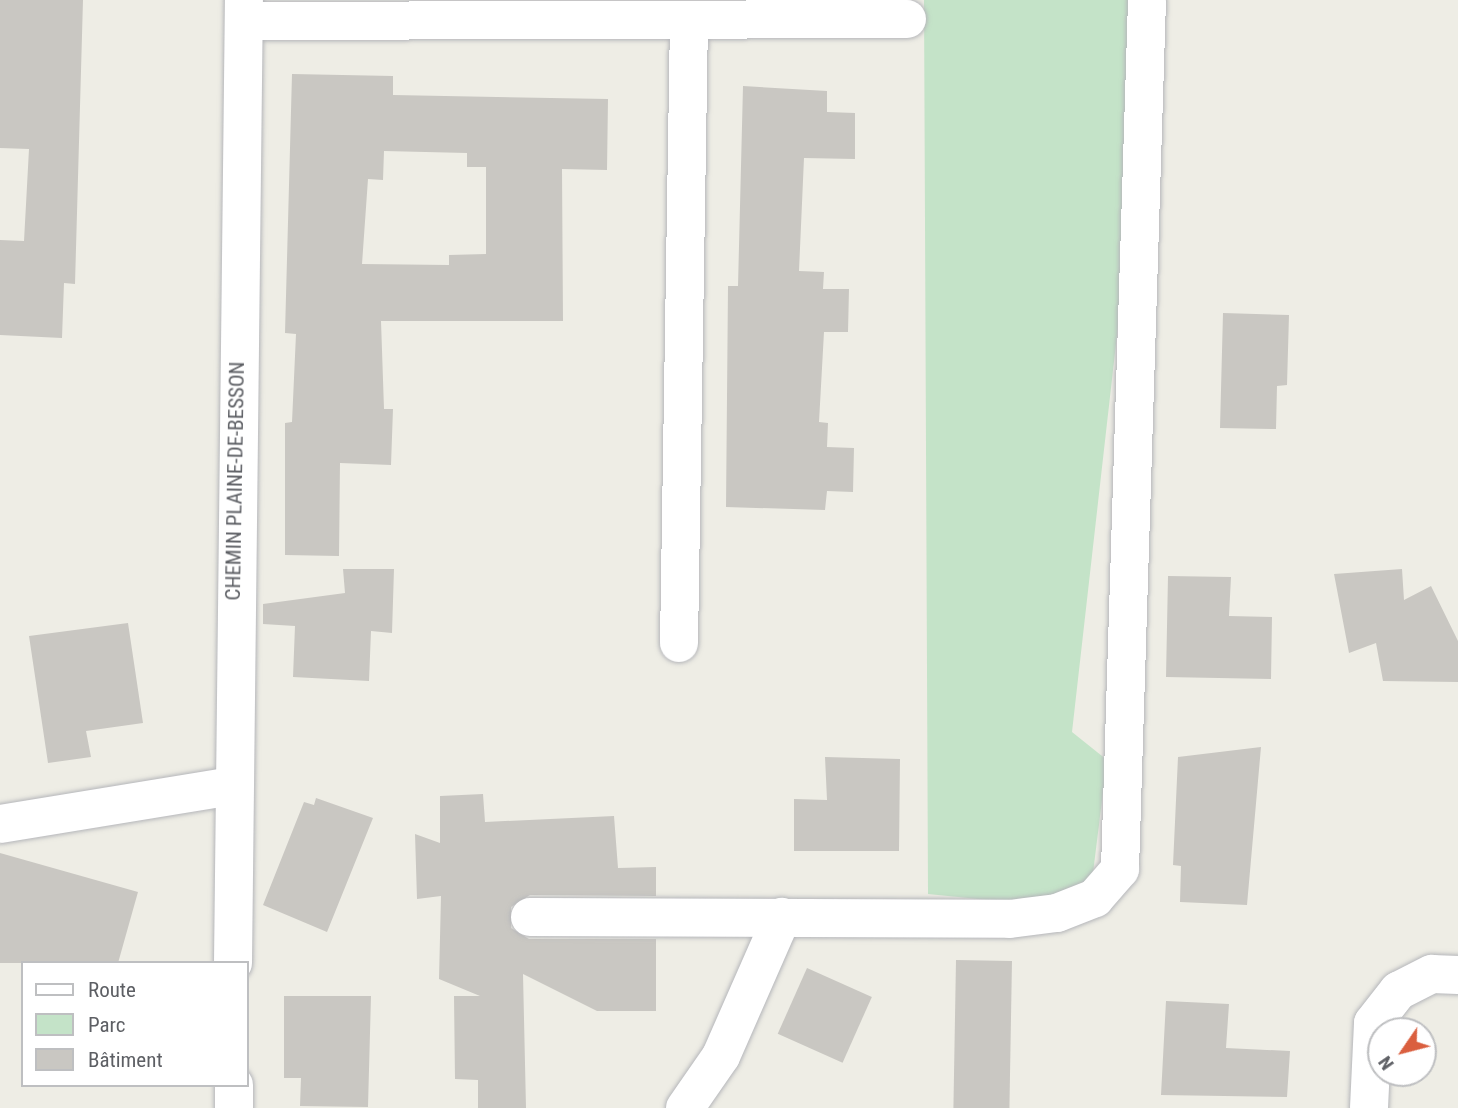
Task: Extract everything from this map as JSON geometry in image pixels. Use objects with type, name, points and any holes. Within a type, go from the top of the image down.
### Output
[{"type":"street","points":[[530,917],[1010,919],[1057,913],[1095,898],[1120,869],[1147,0]]},
{"type":"street","points":[[244,10],[689,20],[907,19]]},
{"type":"street","name":"CHEMIN PLAINE-DE-BESSON","points":[[233,961],[232,786],[244,10]]},
{"type":"street","points":[[679,643],[689,20]]},
{"type":"street","points":[[0,824],[232,786]]},
{"type":"street","points":[[685,1108],[721,1056],[782,917]]},
{"type":"street","points":[[1369,1108],[1373,1023],[1398,991],[1432,974],[1458,975]]},
{"type":"street","points":[[234,1087],[234,1108]]},
{"type":"green space","points":[[924,0],[1147,0],[1128,238],[1072,732],[1107,760],[1092,881],[1028,904],[928,894]]},
{"type":"building","points":[[0,0],[83,0],[75,284],[64,283],[62,338],[0,335],[0,240],[24,241],[29,149],[0,148]]},
{"type":"building","points":[[292,74],[393,76],[393,95],[608,99],[607,170],[562,169],[563,321],[381,321],[384,409],[393,409],[391,465],[340,463],[339,556],[285,555],[285,423],[292,422],[296,334],[285,333]],"holes":[[[384,151],[467,153],[467,167],[486,167],[486,254],[449,255],[449,265],[362,264],[368,179],[383,180]]]},
{"type":"building","points":[[743,86],[827,91],[827,112],[855,113],[855,159],[804,158],[799,271],[824,272],[823,289],[849,289],[848,332],[824,332],[819,422],[828,423],[827,447],[854,448],[853,492],[827,491],[825,510],[726,507],[728,286],[738,286]]},
{"type":"building","points":[[1223,313],[1289,315],[1287,385],[1277,386],[1276,429],[1220,428]]},
{"type":"building","points":[[343,569],[394,569],[392,633],[371,631],[369,681],[293,677],[295,626],[263,624],[263,604],[345,593]]},
{"type":"building","points":[[1402,569],[1404,600],[1431,586],[1458,641],[1458,682],[1383,681],[1376,643],[1349,653],[1334,574]]},
{"type":"building","points":[[1168,576],[1231,577],[1229,616],[1272,617],[1271,679],[1166,677]]},
{"type":"building","points":[[128,623],[143,723],[86,731],[91,757],[48,763],[29,636]]},
{"type":"building","points":[[1261,747],[1247,905],[1180,902],[1181,866],[1173,865],[1178,757]]},
{"type":"building","points":[[825,757],[900,759],[899,851],[794,851],[794,799],[827,800]]},
{"type":"building","points":[[483,794],[485,822],[614,816],[618,868],[656,867],[656,896],[530,895],[511,907],[511,928],[529,939],[656,939],[656,1011],[597,1011],[523,974],[526,1108],[478,1108],[478,1080],[455,1079],[454,996],[480,996],[439,979],[441,896],[417,899],[415,834],[440,843],[440,796]]},
{"type":"building","points":[[316,798],[373,818],[327,932],[263,905],[304,802],[314,805]]},
{"type":"building","points":[[0,853],[138,892],[119,961],[0,963]]},
{"type":"building","points":[[956,960],[1012,961],[1009,1108],[953,1108]]},
{"type":"building","points":[[807,968],[872,997],[843,1063],[778,1034]]},
{"type":"building","points":[[284,996],[371,996],[368,1107],[300,1106],[301,1078],[284,1078]]},
{"type":"building","points":[[1166,1001],[1229,1004],[1226,1048],[1290,1051],[1287,1097],[1161,1095]]}]
